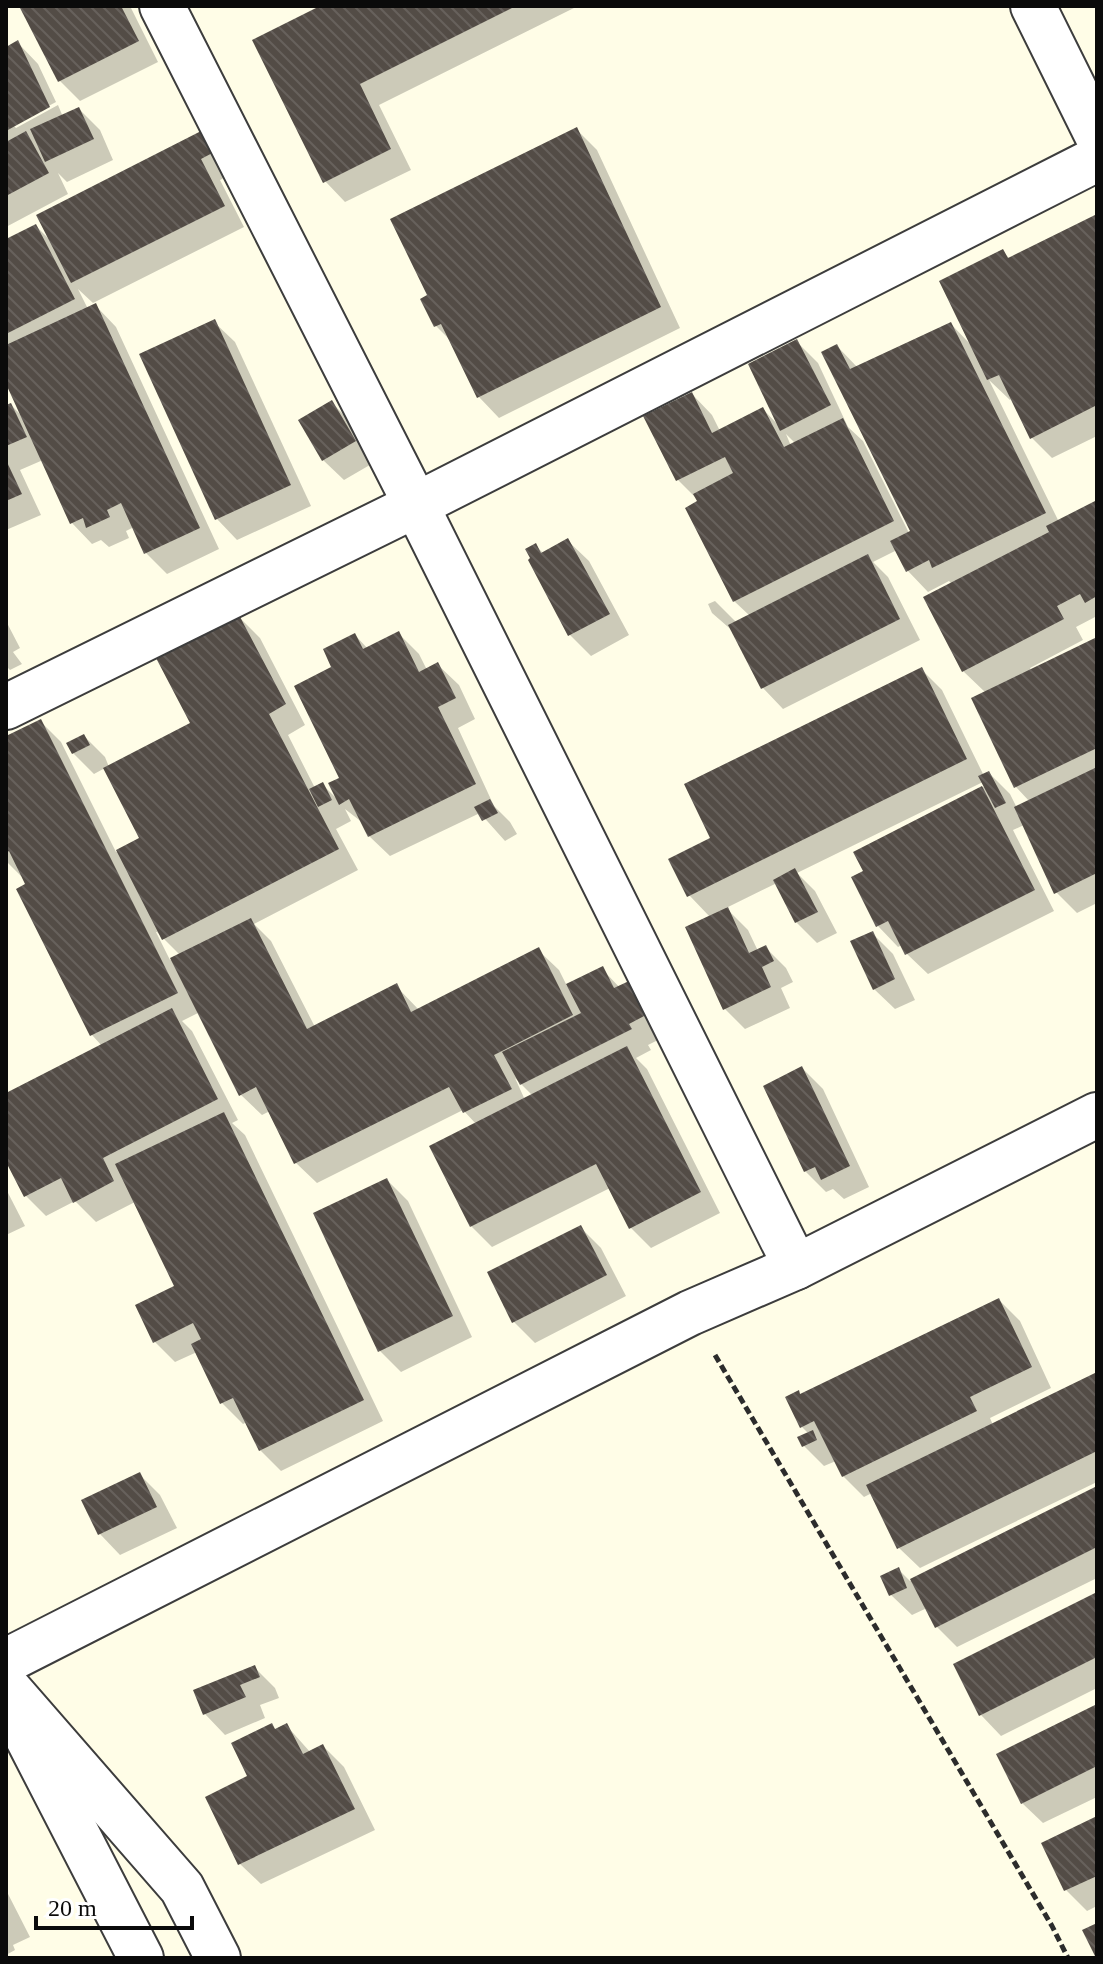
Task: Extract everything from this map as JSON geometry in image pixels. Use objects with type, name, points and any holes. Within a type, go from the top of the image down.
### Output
[{"type":"street","points":[[162,6],[416,505],[796,1267]]},
{"type":"street","points":[[1033,6],[1097,135]]},
{"type":"street","points":[[6,707],[416,505],[1097,159]]},
{"type":"street","points":[[6,1661],[690,1313],[796,1267],[1097,1115]]},
{"type":"street","points":[[6,1686],[182,1888],[210,1943],[141,1958],[6,1697]]},
{"type":"path","points":[[690,1313],[1068,1958]]},
{"type":"building","points":[[19,6],[121,6],[139,41],[58,82]]},
{"type":"building","points":[[320,6],[516,6],[360,84],[391,149],[323,183],[252,40]]},
{"type":"building","points":[[18,40],[50,107],[6,131],[6,47]]},
{"type":"building","points":[[79,107],[94,139],[45,162],[30,129]]},
{"type":"building","points":[[577,127],[661,307],[477,398],[441,324],[434,327],[420,299],[427,295],[390,219]]},
{"type":"building","points":[[207,128],[218,150],[201,159],[225,206],[71,283],[36,215]]},
{"type":"building","points":[[26,131],[49,173],[6,196],[6,142]]},
{"type":"building","points":[[1097,214],[1097,405],[1030,439],[999,375],[987,380],[939,281],[1003,249],[1008,258]]},
{"type":"building","points":[[36,224],[75,299],[6,334],[6,239]]},
{"type":"building","points":[[96,303],[200,528],[144,554],[121,503],[107,510],[110,517],[86,528],[83,518],[70,524],[6,384],[6,345]]},
{"type":"building","points":[[215,319],[291,485],[215,520],[139,354]]},
{"type":"building","points":[[951,322],[1046,513],[932,568],[929,560],[906,572],[890,541],[910,531],[821,352],[837,344],[850,369]]},
{"type":"building","points":[[797,339],[831,405],[780,431],[748,364]]},
{"type":"building","points":[[692,392],[712,433],[763,407],[784,447],[843,418],[894,521],[733,602],[685,508],[697,501],[693,494],[733,473],[725,457],[676,481],[643,416]]},
{"type":"building","points":[[332,400],[356,441],[322,461],[298,420]]},
{"type":"building","points":[[11,403],[27,437],[6,446],[6,405]]},
{"type":"building","points":[[6,460],[22,494],[6,501]]},
{"type":"building","points":[[1097,500],[1097,596],[1085,603],[1080,594],[1057,606],[1064,619],[962,672],[923,597],[1049,532],[1046,526]]},
{"type":"building","points":[[568,538],[610,614],[568,636],[525,549],[536,543],[541,553]]},
{"type":"building","points":[[868,554],[900,619],[761,689],[728,625]]},
{"type":"building","points":[[239,615],[286,704],[269,714],[339,849],[162,940],[116,850],[139,838],[103,768],[190,723],[156,658]]},
{"type":"building","points":[[399,631],[419,672],[438,662],[456,698],[438,707],[476,784],[368,837],[349,799],[339,805],[328,783],[339,778],[294,686],[331,667],[323,649],[355,633],[363,649]]},
{"type":"building","points":[[1097,637],[1097,748],[1014,788],[971,698]]},
{"type":"building","points":[[922,667],[967,759],[687,897],[668,859],[710,838],[684,784]]},
{"type":"building","points":[[41,719],[178,993],[90,1036],[16,889],[25,884],[9,851],[6,853],[6,736]]},
{"type":"building","points":[[84,734],[90,745],[72,754],[66,743]]},
{"type":"building","points":[[1097,767],[1097,873],[1054,894],[1014,807]]},
{"type":"building","points":[[989,771],[1006,803],[995,808],[978,776]]},
{"type":"building","points":[[323,782],[332,800],[318,807],[309,789]]},
{"type":"building","points":[[982,786],[1035,890],[905,955],[888,921],[876,927],[851,877],[863,871],[853,852]]},
{"type":"building","points":[[490,799],[498,813],[482,821],[474,807]]},
{"type":"building","points":[[795,868],[818,912],[795,923],[773,880]]},
{"type":"building","points":[[728,907],[749,953],[766,945],[774,961],[762,967],[771,987],[723,1010],[685,927]]},
{"type":"building","points":[[251,918],[307,1029],[397,983],[411,1012],[539,947],[573,1015],[494,1055],[512,1089],[463,1113],[449,1087],[294,1164],[256,1087],[239,1096],[170,958]]},
{"type":"building","points":[[873,931],[895,979],[873,990],[850,941]]},
{"type":"building","points":[[603,966],[614,988],[629,981],[646,1015],[629,1024],[632,1029],[520,1085],[502,1052],[581,1013],[566,984]]},
{"type":"building","points":[[172,1008],[218,1099],[103,1158],[114,1181],[73,1203],[61,1178],[24,1197],[6,1162],[6,1093]]},
{"type":"building","points":[[627,1046],[701,1192],[629,1229],[596,1164],[470,1227],[429,1146]]},
{"type":"building","points":[[802,1066],[850,1166],[821,1180],[815,1167],[804,1172],[763,1086]]},
{"type":"building","points":[[224,1112],[364,1400],[259,1451],[233,1398],[220,1404],[191,1344],[201,1339],[193,1323],[153,1343],[135,1305],[174,1286],[115,1164]]},
{"type":"building","points":[[387,1178],[453,1316],[378,1352],[313,1213]]},
{"type":"building","points":[[581,1225],[607,1275],[512,1323],[487,1272]]},
{"type":"building","points":[[999,1298],[1032,1367],[970,1397],[977,1411],[842,1477],[814,1421],[800,1428],[785,1397],[799,1390],[800,1394]]},
{"type":"building","points":[[1097,1372],[1097,1451],[897,1549],[866,1485]]},
{"type":"building","points":[[813,1430],[817,1440],[802,1447],[797,1437]]},
{"type":"building","points":[[140,1472],[157,1507],[98,1535],[81,1500]]},
{"type":"building","points":[[1097,1486],[1097,1547],[935,1628],[910,1579]]},
{"type":"building","points":[[899,1567],[907,1588],[889,1596],[880,1576]]},
{"type":"building","points":[[1097,1592],[1097,1657],[979,1716],[953,1664]]},
{"type":"building","points":[[255,1665],[260,1677],[240,1685],[246,1697],[203,1715],[193,1690]]},
{"type":"building","points":[[1097,1704],[1097,1766],[1021,1804],[996,1754]]},
{"type":"building","points":[[272,1723],[275,1729],[287,1723],[303,1754],[323,1744],[355,1809],[238,1865],[205,1797],[247,1776],[231,1743]]},
{"type":"building","points":[[1097,1816],[1097,1876],[1064,1891],[1041,1843]]},
{"type":"building","points":[[1097,1923],[1097,1958],[1096,1958],[1082,1930]]}]
